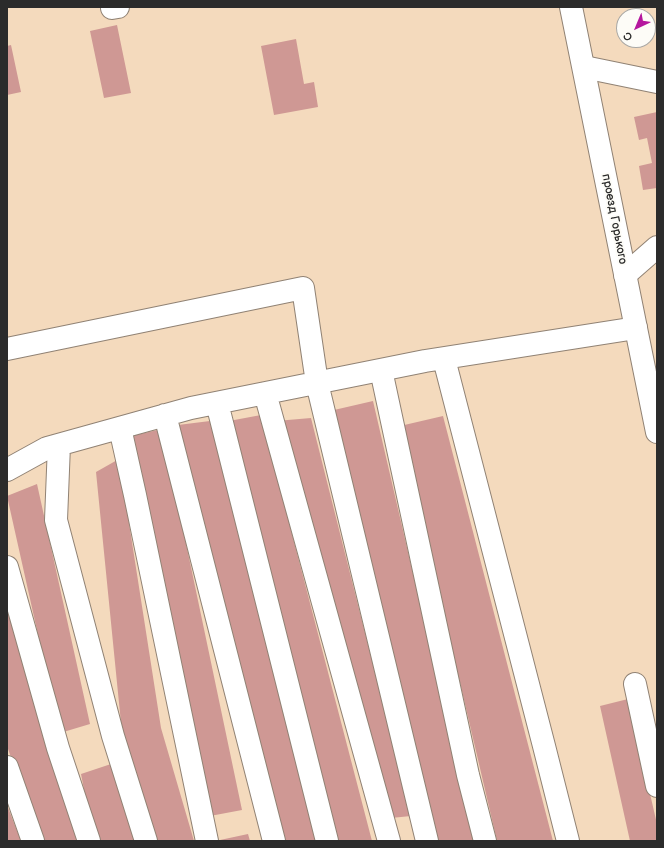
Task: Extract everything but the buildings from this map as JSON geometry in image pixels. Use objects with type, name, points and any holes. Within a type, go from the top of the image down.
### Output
[{"type":"main road","name":"проезд Горького","points":[[571,7],[657,432]]},
{"type":"main road","points":[[584,67],[657,82]]},
{"type":"main road","points":[[625,275],[657,247]]},
{"type":"main road","points":[[7,349],[303,288],[317,383],[427,841]]},
{"type":"main road","points":[[7,470],[47,448],[191,408],[381,370],[636,328]]},
{"type":"main road","points":[[444,359],[568,841]]},
{"type":"main road","points":[[381,370],[468,776],[485,841]]},
{"type":"main road","points":[[265,393],[389,841]]},
{"type":"main road","points":[[217,403],[327,841]]},
{"type":"main road","points":[[166,415],[274,841]]},
{"type":"main road","points":[[120,428],[207,841]]},
{"type":"main road","points":[[59,445],[56,520],[113,736],[146,841]]},
{"type":"main road","points":[[7,567],[58,748],[89,841]]},
{"type":"main road","points":[[635,684],[657,786]]},
{"type":"main road","points":[[7,768],[33,841]]}]
